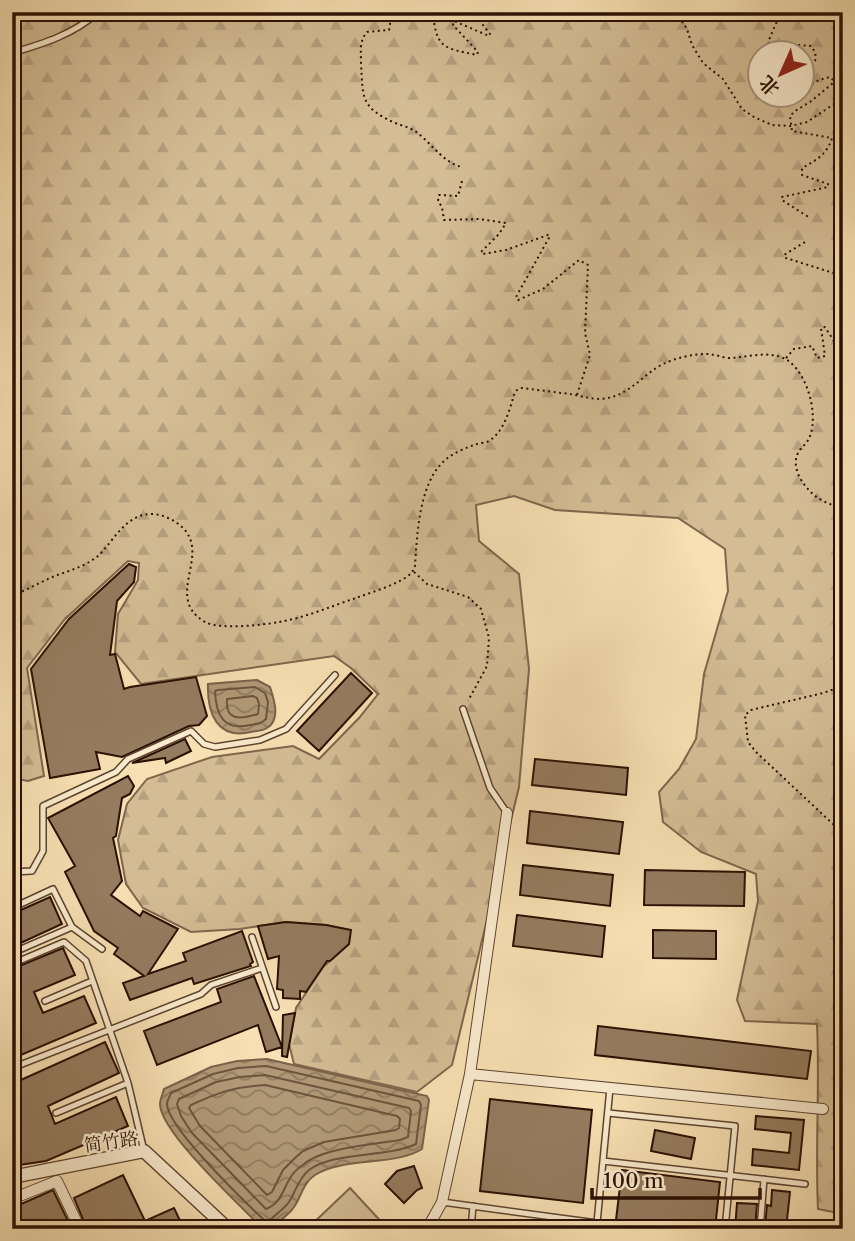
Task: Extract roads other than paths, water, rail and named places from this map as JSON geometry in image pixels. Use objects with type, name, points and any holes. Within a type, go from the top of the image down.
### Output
[{"type":"street","points":[[427,1229],[442,1202],[470,1074],[506,813]]},
{"type":"street","points":[[12,846],[12,856]]},
{"type":"street","points":[[470,1074],[823,1109]]},
{"type":"street","name":"简竹路","points":[[12,1177],[144,1151],[228,1229]]},
{"type":"street","points":[[12,1199],[57,1181],[80,1229]]},
{"type":"lane","points":[[12,53],[55,39],[87,22],[98,12]]},
{"type":"lane","points":[[12,872],[32,871],[43,851],[43,806],[116,772],[128,760],[191,731],[204,744],[215,747],[260,740],[286,729],[335,675]]},
{"type":"lane","points":[[463,709],[490,788],[506,813]]},
{"type":"lane","points":[[12,908],[52,889],[72,927],[102,949]]},
{"type":"lane","points":[[12,953],[72,927]]},
{"type":"lane","points":[[252,937],[276,1007]]},
{"type":"lane","points":[[12,964],[64,942],[86,961],[128,1083],[144,1151]]},
{"type":"lane","points":[[12,1057],[14,1068],[201,994],[211,985],[262,968]]},
{"type":"lane","points":[[45,1001],[92,981]]},
{"type":"lane","points":[[56,1113],[128,1083]]},
{"type":"lane","points":[[442,1202],[597,1223],[610,1088]]},
{"type":"lane","points":[[608,1113],[735,1126],[725,1229]]},
{"type":"lane","points":[[603,1161],[805,1184]]},
{"type":"lane","points":[[760,1229],[764,1179]]},
{"type":"lane","points":[[471,1229],[473,1206]]},
{"type":"water","points":[[257,680],[270,687],[275,709],[274,720],[261,730],[239,733],[222,728],[212,714],[208,684]]},
{"type":"water","points":[[267,1059],[427,1096],[429,1100],[422,1149],[398,1158],[326,1169],[308,1182],[286,1216],[270,1229],[262,1228],[187,1150],[173,1132],[160,1104],[164,1089],[211,1067],[237,1061]]}]
